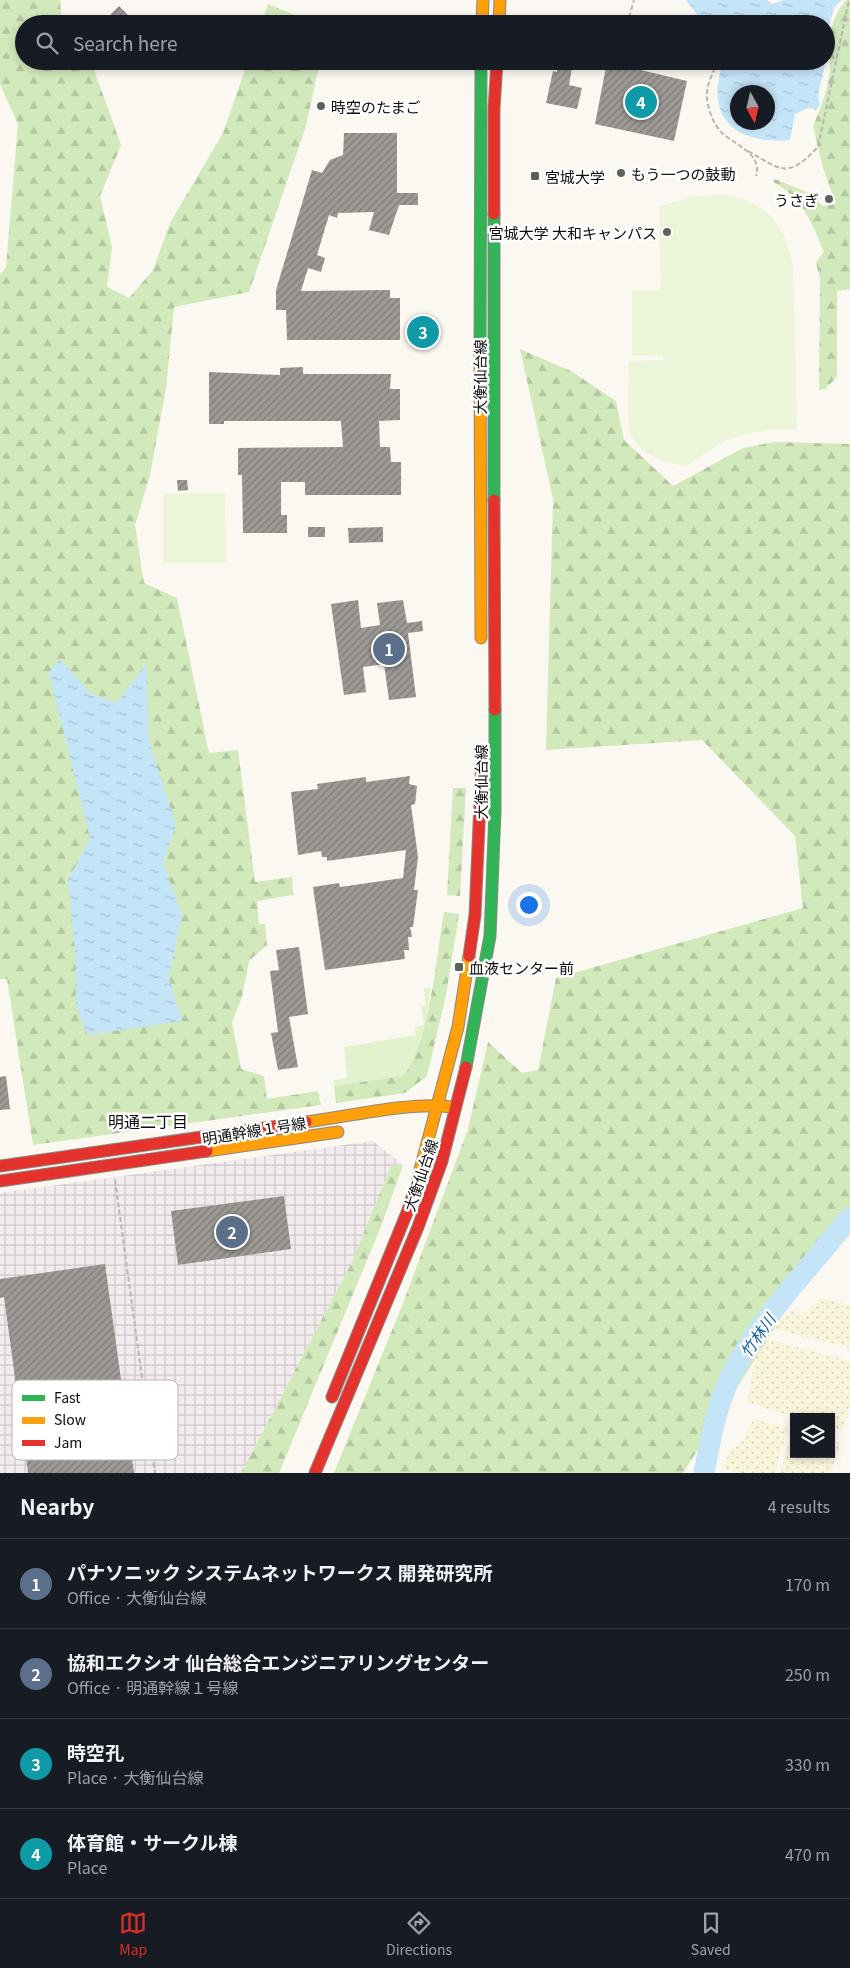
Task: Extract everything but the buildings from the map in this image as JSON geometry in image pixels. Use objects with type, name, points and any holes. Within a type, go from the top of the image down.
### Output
[{"type":"main road","points":[[482,15],[483,0]]},
{"type":"main road","points":[[499,15],[500,0]]},
{"type":"main road","name":"大衡仙台線","points":[[481,70],[479,215],[481,654]]},
{"type":"main road","name":"大衡仙台線","points":[[315,1473],[418,1227],[442,1161],[458,1108],[490,936],[493,880],[494,109],[496,70]]},
{"type":"main road","name":"大衡仙台線","points":[[326,1410],[408,1210],[439,1105],[458,1027],[475,916],[482,741]]},
{"type":"main road","points":[[0,1166],[439,1105],[458,1108]]},
{"type":"main road","points":[[418,1120],[435,1119],[454,1122]]},
{"type":"main road","name":"明通幹線１号線","points":[[0,1181],[351,1130]]},
{"type":"path","points":[[630,15],[634,0]]},
{"type":"path","points":[[835,66],[849,0]]},
{"type":"path","points":[[714,70],[709,84],[707,97],[709,110],[722,133],[776,168],[787,170],[803,162],[818,147],[834,70]]},
{"type":"path","points":[[748,151],[754,160],[756,176]]},
{"type":"path","points":[[113,1165],[142,1380]]},
{"type":"path","points":[[153,1460],[155,1473]]},
{"type":"shaded area","points":[[373,1141],[403,1165],[391,1166],[353,1260],[241,1473],[0,1473],[0,1193]]},
{"type":"shaded area","points":[[821,1298],[850,1305],[850,1348],[771,1328],[791,1310],[802,1314]]},
{"type":"shaded area","points":[[759,1337],[850,1361],[850,1407],[843,1430],[835,1428],[835,1413],[790,1413],[790,1415],[747,1403]]},
{"type":"shaded area","points":[[754,1419],[788,1428],[775,1473],[740,1473],[722,1468],[731,1450],[741,1442]]},
{"type":"shaded area","points":[[790,1439],[790,1458],[835,1458],[835,1441],[840,1442],[831,1473],[780,1473]]},
{"type":"green space","points":[[0,0],[60,0],[61,15],[15,15],[15,70],[94,70],[121,145],[100,196],[112,247],[107,287],[129,298],[153,270],[170,223],[223,133],[245,70],[318,70],[306,126],[249,292],[174,307],[166,388],[150,475],[135,525],[144,583],[177,598],[209,753],[238,750],[255,882],[292,877],[293,895],[257,901],[259,924],[265,924],[267,945],[249,961],[242,997],[232,1022],[241,1069],[264,1076],[267,1099],[318,1091],[321,1105],[33,1145],[7,979],[0,979],[0,275],[6,267],[18,124],[0,84]]},
{"type":"green space","points":[[846,0],[850,0],[850,289],[837,291],[837,377],[825,389],[819,390],[820,279],[816,262],[824,252],[805,212],[792,196],[773,182],[775,179],[811,194],[823,206],[836,204],[823,168],[813,126],[822,103],[830,70],[835,70],[835,17]]},
{"type":"green space","points":[[268,4],[294,15],[264,15]]},
{"type":"green space","points":[[719,194],[748,201],[760,207],[778,225],[789,250],[793,266],[797,430],[767,431],[736,437],[718,445],[685,466],[660,460],[652,456],[638,446],[630,431],[628,407],[629,361],[663,360],[662,356],[632,355],[632,290],[661,290],[659,207],[690,197]]},
{"type":"green space","points":[[520,349],[571,371],[616,401],[624,440],[673,486],[743,448],[774,442],[850,444],[850,1209],[683,1473],[334,1473],[403,1303],[468,1129],[488,1042],[522,1073],[538,1070],[556,978],[803,908],[795,836],[702,740],[546,750],[553,499]]},
{"type":"green space","points":[[225,493],[226,563],[163,563],[163,494]]},
{"type":"green space","points":[[453,788],[466,788],[460,896],[447,895]]},
{"type":"green space","points":[[444,912],[459,914],[446,995],[427,1076],[405,1093],[336,1103],[334,1086],[402,1076],[411,1064],[419,1046],[425,1024]]},
{"type":"green space","points":[[424,988],[431,988],[426,1023],[420,1047],[410,1068],[402,1076],[334,1086],[333,1080],[347,1078],[344,1047],[416,1035],[415,1027],[424,1025],[421,1006],[426,1006]]},
{"type":"green space","points":[[403,1165],[382,1224],[279,1473],[241,1473],[352,1262],[391,1166]]},
{"type":"water","points":[[686,0],[767,0],[772,4],[784,0],[842,0],[834,8],[832,15],[697,15]]},
{"type":"water","points":[[722,70],[824,70],[819,89],[820,105],[816,110],[808,108],[795,114],[790,140],[754,138],[737,130],[775,130],[775,85],[730,85],[730,125],[721,112],[718,98]]},
{"type":"water","points":[[60,659],[91,694],[117,703],[146,663],[149,740],[176,826],[163,862],[182,915],[169,979],[182,1021],[87,1035],[76,1004],[75,951],[68,880],[90,838],[49,673]]},
{"type":"waterway","name":"竹林川","points":[[704,1473],[721,1401],[730,1378],[742,1356],[770,1314],[850,1217]]},
{"type":"traffic: fast","points":[[480,354],[481,70]]},
{"type":"traffic: fast","points":[[494,214],[494,500]]},
{"type":"traffic: fast","points":[[466,1067],[490,936],[495,811],[495,710]]},
{"type":"traffic: slow","points":[[482,15],[483,0]]},
{"type":"traffic: slow","points":[[499,15],[500,0]]},
{"type":"traffic: slow","points":[[480,354],[481,638]]},
{"type":"traffic: slow","points":[[416,1185],[458,1027],[469,956]]},
{"type":"traffic: slow","points":[[306,1122],[379,1110],[418,1106],[451,1107]]},
{"type":"traffic: slow","points":[[207,1151],[338,1132]]},
{"type":"traffic: jam","points":[[494,214],[494,109],[496,70]]},
{"type":"traffic: jam","points":[[494,500],[495,710]]},
{"type":"traffic: jam","points":[[469,956],[475,915],[482,757]]},
{"type":"traffic: jam","points":[[315,1473],[418,1227],[442,1161],[466,1067]]},
{"type":"traffic: jam","points":[[0,1166],[306,1122]]},
{"type":"traffic: jam","points":[[0,1181],[207,1151]]},
{"type":"traffic: jam","points":[[332,1397],[408,1210],[416,1185]]},
{"type":"place","name":"体育館・サークル棟","points":[[641,102]]},
{"type":"place","name":"時空のたまご","points":[[321,106]]},
{"type":"place","name":"もう一つの鼓動","points":[[621,173]]},
{"type":"place","name":"宮城大学","points":[[535,176]]},
{"type":"place","name":"うさぎ","points":[[829,199]]},
{"type":"place","name":"宮城大学 大和キャンパス","points":[[667,232]]},
{"type":"place","name":"時空孔","points":[[423,332]]},
{"type":"place","name":"パナソニック システムネットワークス 開発研究所","points":[[389,649]]},
{"type":"place","name":"血液センター前","points":[[459,967]]},
{"type":"place","name":"協和エクシオ 仙台総合エンジニアリングセンター","points":[[232,1232]]},
{"type":"district","name":"明通二丁目","points":[[148,1121]]}]
